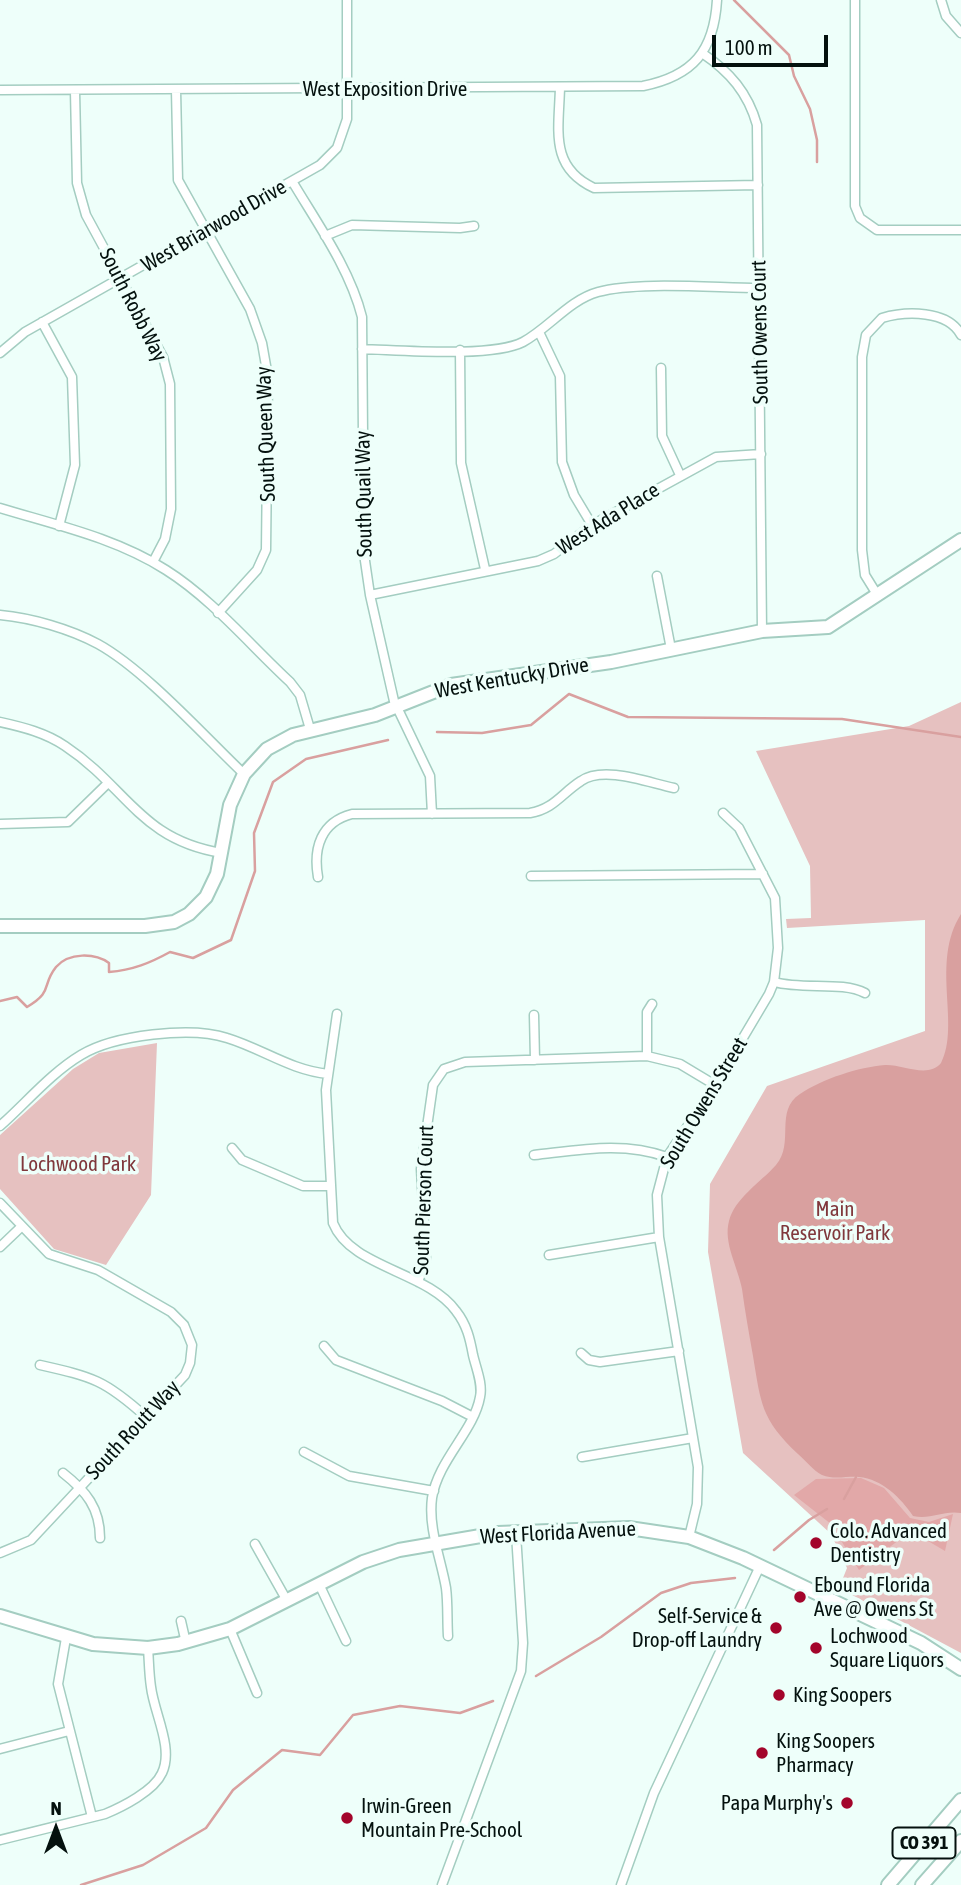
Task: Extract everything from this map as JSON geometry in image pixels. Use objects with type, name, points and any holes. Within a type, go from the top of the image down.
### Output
[{"type":"street","name":"West Briarwood Drive","points":[[0,354],[16,338],[42,322],[320,165],[337,148],[347,119],[347,0]]},
{"type":"street","name":"West Exposition Drive","points":[[0,90],[643,86],[665,82],[680,74],[702,53],[713,30],[717,0]]},
{"type":"street","points":[[855,0],[855,206],[860,218],[877,230],[961,230]]},
{"type":"street","points":[[942,0],[946,16],[961,33]]},
{"type":"street","name":"South Owens Court","points":[[702,53],[728,72],[748,100],[757,125],[762,631]]},
{"type":"street","points":[[560,87],[558,141],[567,170],[594,188],[758,185]]},
{"type":"street","name":"South Queen Way","points":[[176,90],[176,172],[250,309],[262,343],[268,377],[266,550],[257,570],[218,613]]},
{"type":"street","name":"South Robb Way","points":[[75,91],[77,183],[81,201],[90,226],[163,358],[170,384],[171,509],[165,539],[153,562]]},
{"type":"street","name":"South Quail Way","points":[[292,181],[325,236],[358,300],[362,317],[364,554],[370,595],[397,706],[430,776],[432,814]]},
{"type":"street","points":[[325,236],[352,225],[460,228],[474,226]]},
{"type":"street","points":[[362,349],[498,349],[520,344],[572,305],[596,292],[615,288],[759,288]]},
{"type":"street","points":[[878,596],[863,568],[862,357],[866,334],[876,323],[889,316],[938,316],[954,325],[961,335]]},
{"type":"street","points":[[42,322],[72,377],[75,465],[59,526]]},
{"type":"street","points":[[539,332],[560,376],[562,462],[574,495],[592,525]]},
{"type":"street","points":[[460,350],[461,463],[485,569]]},
{"type":"street","points":[[661,368],[662,436],[680,475]]},
{"type":"street","name":"West Ada Place","points":[[370,595],[485,569],[521,565],[554,555],[592,525],[680,475],[724,454],[761,454]]},
{"type":"street","points":[[0,508],[112,543],[153,562],[193,590],[296,689],[310,729]]},
{"type":"street","name":"West Kentucky Drive","points":[[0,926],[145,926],[174,922],[189,914],[211,890],[222,853],[230,806],[244,774],[259,755],[276,743],[310,729],[375,715],[450,685],[611,662],[762,631],[828,627],[961,540]]},
{"type":"street","points":[[657,576],[671,649]]},
{"type":"street","points":[[0,615],[67,631],[99,645],[139,675],[244,774]]},
{"type":"street","points":[[0,722],[39,733],[64,746],[166,835],[197,849],[222,853]]},
{"type":"street","points":[[318,877],[315,860],[319,840],[324,831],[342,817],[540,811],[557,803],[580,781],[598,775],[674,788]]},
{"type":"street","points":[[0,824],[68,822],[108,783]]},
{"type":"street","name":"South Owens Street","points":[[689,1537],[699,1485],[694,1438],[659,1237],[657,1195],[667,1157],[715,1085],[774,982],[778,948],[776,904],[739,828],[723,813]]},
{"type":"street","points":[[531,876],[763,874]]},
{"type":"street","points":[[774,982],[798,988],[854,988],[865,993]]},
{"type":"street","points":[[647,1056],[647,1012],[652,1004]]},
{"type":"street","points":[[337,1014],[326,1090],[333,1223],[338,1236],[352,1248],[418,1282]]},
{"type":"street","points":[[534,1015],[536,1060],[647,1056],[680,1064],[715,1085]]},
{"type":"street","points":[[0,1126],[79,1056],[107,1044],[159,1035],[223,1036],[298,1069],[328,1074]]},
{"type":"street","name":"South Pierson Court","points":[[448,1636],[446,1590],[432,1516],[434,1492],[439,1474],[481,1396],[468,1330],[448,1302],[418,1282],[427,1248],[421,1169],[428,1111],[433,1085],[444,1069],[465,1062],[536,1060]]},
{"type":"street","points":[[534,1154],[625,1146],[642,1148],[667,1157]]},
{"type":"street","points":[[232,1148],[242,1160],[303,1186],[331,1186]]},
{"type":"street","name":"South Routt Way","points":[[0,1203],[49,1254],[98,1270],[156,1302],[184,1325],[192,1345],[190,1363],[185,1375],[32,1540],[0,1553]]},
{"type":"street","points":[[0,1247],[22,1227]]},
{"type":"street","points":[[549,1255],[659,1237]]},
{"type":"street","points":[[324,1346],[336,1360],[442,1401],[471,1416]]},
{"type":"street","points":[[581,1353],[589,1360],[600,1362],[679,1351]]},
{"type":"street","points":[[40,1366],[87,1376],[112,1387],[146,1417]]},
{"type":"street","points":[[582,1457],[694,1438]]},
{"type":"street","points":[[304,1452],[349,1476],[434,1492]]},
{"type":"street","points":[[64,1474],[80,1487],[97,1513],[100,1538]]},
{"type":"street","name":"West Florida Avenue","points":[[0,1616],[66,1638],[116,1647],[148,1648],[186,1643],[230,1629],[363,1563],[436,1542],[498,1533],[613,1528],[651,1530],[689,1537],[760,1566],[921,1643],[961,1669]]},
{"type":"street","points":[[442,1885],[521,1671],[523,1643],[516,1534]]},
{"type":"street","points":[[256,1544],[286,1599]]},
{"type":"street","points":[[621,1885],[649,1804],[760,1566]]},
{"type":"street","points":[[319,1584],[346,1641]]},
{"type":"street","points":[[181,1621],[186,1643]]},
{"type":"street","points":[[230,1629],[257,1693]]},
{"type":"street","points":[[66,1638],[58,1684],[92,1816]]},
{"type":"street","points":[[0,1840],[118,1808],[153,1784],[164,1769],[165,1749],[151,1688],[148,1648]]},
{"type":"street","points":[[0,1749],[69,1731]]},
{"type":"street","name":"CO 391","points":[[888,1885],[961,1800]]},
{"type":"street","name":"CO 391","points":[[922,1885],[961,1840]]},
{"type":"green space","name":"Main Reservoir Park","points":[[961,702],[961,1653],[839,1588],[847,1568],[831,1534],[743,1453],[708,1252],[710,1184],[767,1086],[925,1031],[925,920],[787,928],[786,919],[811,918],[810,866],[756,751],[909,726]]},
{"type":"green space","name":"Lochwood Park","points":[[157,1043],[151,1195],[106,1265],[54,1249],[0,1189],[0,1135],[73,1069],[99,1053]]},
{"type":"shaded area","points":[[961,914],[961,1513],[919,1517],[913,1516],[897,1496],[875,1481],[859,1477],[822,1475],[776,1431],[761,1399],[742,1289],[729,1246],[728,1229],[737,1205],[776,1165],[781,1156],[788,1109],[800,1094],[830,1079],[864,1068],[892,1065],[929,1070],[941,1063],[948,1030],[948,952],[952,933]]},
{"type":"shaded area","points":[[861,1478],[884,1488],[910,1518],[929,1522],[953,1514],[945,1551],[911,1531],[859,1570],[831,1524],[794,1495],[816,1479]]},
{"type":"waterway","points":[[734,0],[789,55],[794,76],[810,109],[817,140],[817,162]]},
{"type":"waterway","points":[[437,732],[482,733],[531,725],[569,694],[628,717],[842,719],[961,737]]},
{"type":"waterway","points":[[0,1001],[17,997],[27,1007],[41,997],[56,967],[75,957],[97,957],[109,963],[109,972],[126,970],[170,952],[193,958],[231,940],[255,871],[254,833],[273,782],[306,759],[388,740]]},
{"type":"waterway","points":[[844,1499],[856,1477]]},
{"type":"waterway","points":[[774,1550],[809,1520],[827,1509]]},
{"type":"waterway","points":[[536,1676],[601,1637],[661,1593],[691,1583],[735,1578]]},
{"type":"waterway","points":[[81,1885],[143,1865],[206,1828],[233,1790],[282,1750],[320,1755],[353,1715],[400,1706],[460,1713],[493,1701]]},
{"type":"place","name":"Colo. Advanced Dentistry","points":[[816,1543]]},
{"type":"place","name":"Ebound Florida Ave @ Owens St","points":[[800,1597]]},
{"type":"place","name":"Self-Service & Drop-off Laundry","points":[[776,1628]]},
{"type":"place","name":"Lochwood Square Liquors","points":[[816,1648]]},
{"type":"place","name":"King Soopers","points":[[779,1695]]},
{"type":"place","name":"King Soopers Pharmacy","points":[[762,1753]]},
{"type":"place","name":"Papa Murphy's","points":[[847,1803]]},
{"type":"place","name":"Irwin-Green Mountain Pre-School","points":[[347,1818]]}]
